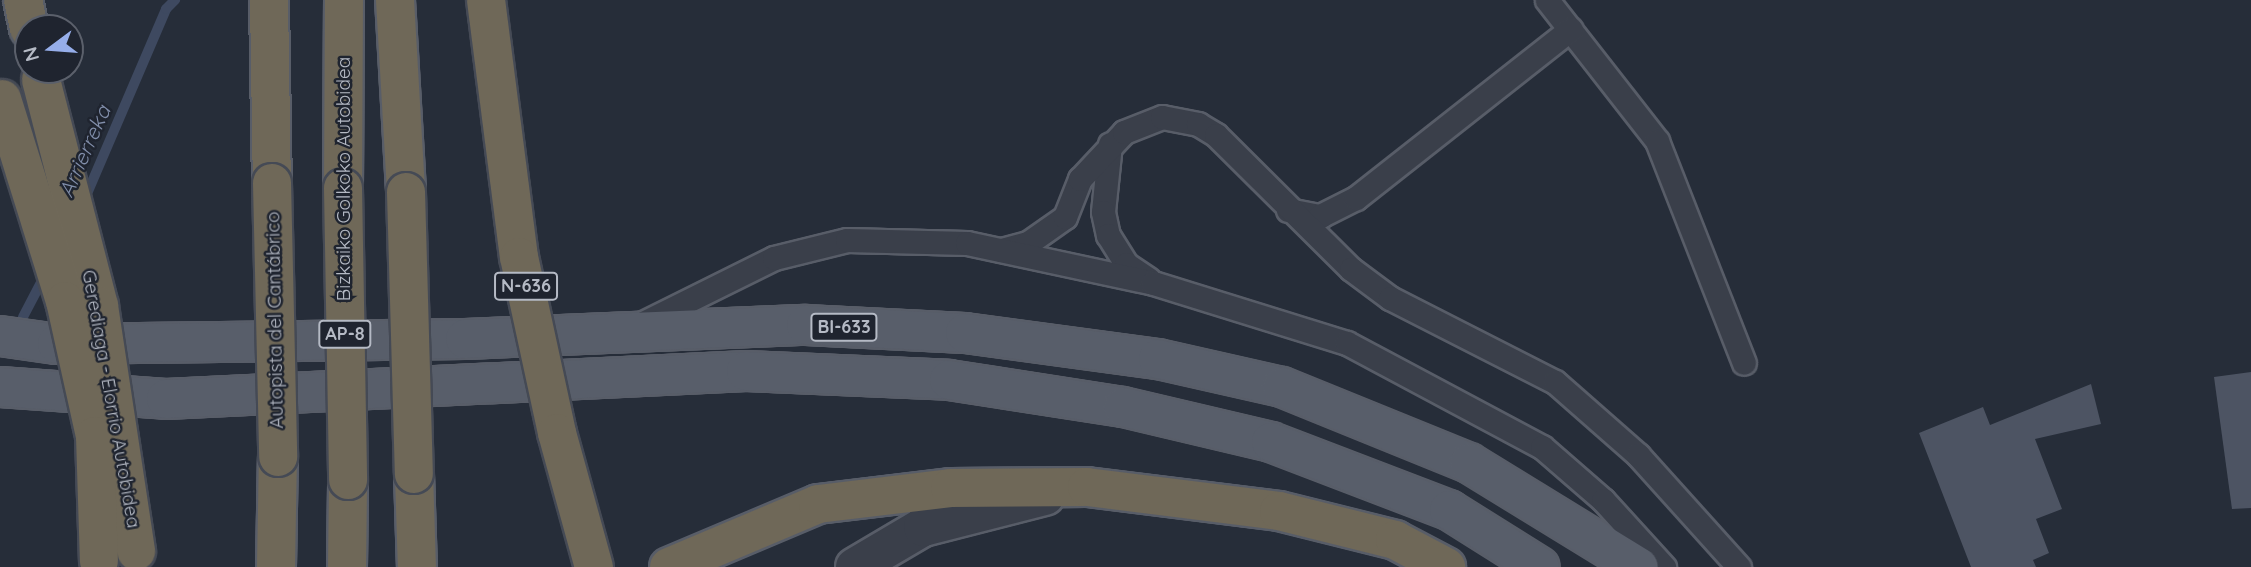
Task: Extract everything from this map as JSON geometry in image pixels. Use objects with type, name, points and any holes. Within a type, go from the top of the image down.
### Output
[{"type":"highway","name":"Autopista del Cantábrico","points":[[269,0],[278,457],[276,567]]},
{"type":"highway","name":"Bizkaiko Golkoko Autobidea","points":[[344,0],[347,567]]},
{"type":"highway","points":[[395,0],[406,192],[417,567]]},
{"type":"highway","name":"N-636","points":[[486,0],[519,257],[557,433],[594,567]]},
{"type":"highway","name":"Gerediaga - Elorrio Autobidea","points":[[42,84],[99,306],[137,559]]},
{"type":"highway","points":[[1,97],[65,301],[95,436],[99,564]]},
{"type":"highway","points":[[669,567],[818,504],[950,488],[1087,487],[1279,511],[1395,540],[1446,567]]},
{"type":"main road","name":"BI-633","points":[[0,335],[57,344],[620,332],[806,325],[965,333],[1171,361],[1282,387],[1469,463],[1639,567]]},
{"type":"main road","points":[[0,387],[166,399],[746,371],[949,380],[1123,407],[1271,442],[1449,510],[1540,567]]},
{"type":"street","points":[[855,567],[923,527],[1087,487]]},
{"type":"lane","points":[[1547,0],[1657,141],[1744,363]]},
{"type":"lane","points":[[1286,209],[1320,216],[1347,204],[1571,29]]},
{"type":"lane","points":[[998,250],[1028,243],[1065,217],[1080,179],[1110,144],[1143,123],[1182,117],[1216,135],[1286,209],[1390,298],[1555,382],[1638,455],[1739,567]]},
{"type":"lane","points":[[1110,144],[1103,212],[1108,234],[1125,264],[1153,283]]},
{"type":"lane","points":[[620,332],[702,298],[774,258],[847,240],[967,243],[1153,283],[1347,343],[1542,447],[1603,500],[1664,567]]},
{"type":"building","points":[[2251,372],[2251,508],[2232,509],[2214,377]]},
{"type":"building","points":[[2091,384],[2101,424],[2035,439],[2062,509],[2036,519],[2049,553],[2033,560],[2036,567],[1971,567],[1919,433],[1983,407],[1990,425]]},
{"type":"waterway","name":"Arrierreka","points":[[83,203],[166,9],[175,0]]},
{"type":"waterway","name":"Arrierreka","points":[[23,317],[46,273]]}]
